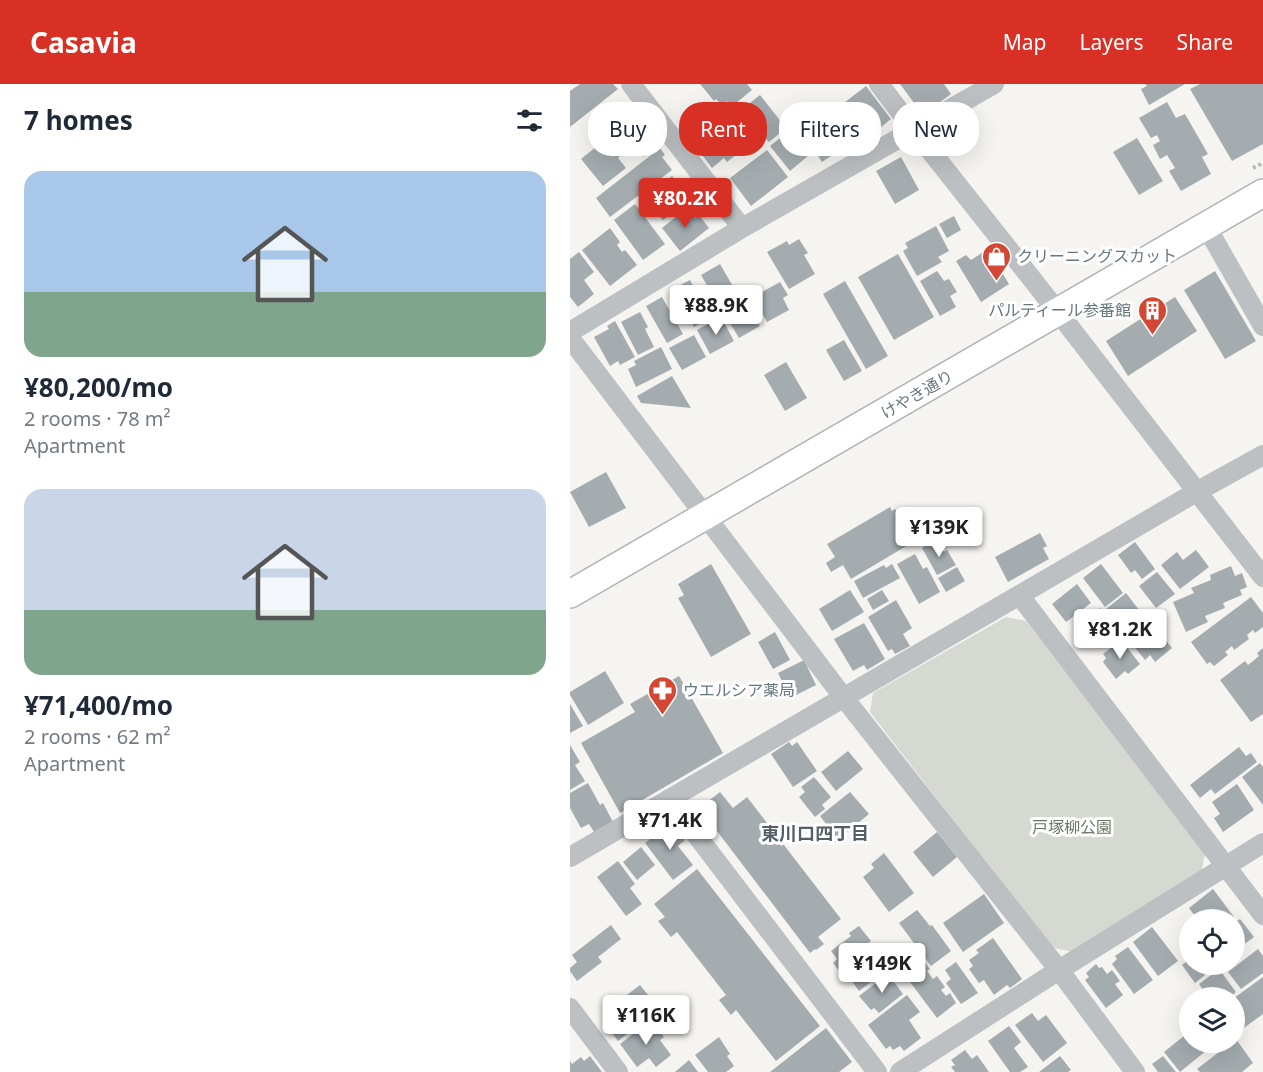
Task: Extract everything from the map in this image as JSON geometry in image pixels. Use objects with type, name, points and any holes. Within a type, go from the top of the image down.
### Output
[{"type":"street","points":[[631,84],[742,228]]},
{"type":"street","points":[[879,84],[893,102]]},
{"type":"street","points":[[963,102],[994,84]]},
{"type":"street","points":[[570,332],[742,228],[893,142]]},
{"type":"street","points":[[935,156],[1263,577]]},
{"type":"street","name":"けやき通り","points":[[570,594],[1263,193]]},
{"type":"street","points":[[1206,226],[1263,326]]},
{"type":"street","points":[[570,338],[844,698],[1059,970],[1135,1072]]},
{"type":"street","points":[[570,857],[1263,455]]},
{"type":"street","points":[[1020,596],[1263,915]]},
{"type":"street","points":[[669,799],[878,1072]]},
{"type":"street","points":[[900,1072],[1263,843]]},
{"type":"street","points":[[570,1008],[618,1072]]},
{"type":"green space","name":"戸塚柳公園","points":[[1006,617],[1026,621],[1205,852],[1202,870],[1072,952],[1051,947],[870,712],[873,693]]},
{"type":"building","points":[[580,84],[613,84],[618,89],[602,102],[588,102],[588,113],[570,127],[570,91]]},
{"type":"building","points":[[700,84],[747,84],[752,90],[737,102],[719,102],[716,99],[714,101]]},
{"type":"building","points":[[900,84],[944,84],[951,94],[940,102],[913,102]]},
{"type":"building","points":[[1145,84],[1185,84],[1149,105],[1141,89],[1147,86]]},
{"type":"building","points":[[1200,84],[1263,84],[1263,144],[1232,161],[1190,89]]},
{"type":"building","points":[[866,86],[878,102],[845,102]]},
{"type":"building","points":[[760,95],[766,102],[751,102]]},
{"type":"building","points":[[1167,102],[1176,118],[1185,114],[1208,154],[1202,157],[1211,174],[1181,191],[1169,171],[1175,168],[1167,155],[1160,159],[1153,145],[1160,141],[1157,135],[1151,138],[1139,118]]},
{"type":"building","points":[[767,104],[779,119],[779,134],[769,142],[767,140]]},
{"type":"building","points":[[881,106],[891,119],[881,127]]},
{"type":"building","points":[[1137,138],[1163,181],[1139,195],[1113,152]]},
{"type":"building","points":[[779,139],[779,156],[808,156],[790,171],[770,146]]},
{"type":"building","points":[[767,150],[788,177],[751,206],[730,178],[759,156],[767,156]]},
{"type":"building","points":[[588,153],[588,156],[620,156],[618,158],[626,168],[603,186],[581,159]]},
{"type":"building","points":[[650,156],[664,156],[662,157],[672,170],[610,217],[596,198]]},
{"type":"building","points":[[703,156],[735,156],[727,162],[724,158],[712,168]]},
{"type":"building","points":[[818,156],[831,156],[822,162]]},
{"type":"building","points":[[901,157],[919,190],[895,204],[876,171]]},
{"type":"building","points":[[672,176],[690,199],[663,220],[658,214],[655,217],[646,206],[650,203],[645,197]]},
{"type":"building","points":[[635,204],[665,244],[643,260],[614,220]]},
{"type":"building","points":[[687,208],[695,218],[699,215],[709,228],[680,251],[662,228]]},
{"type":"building","points":[[954,216],[961,230],[947,238],[939,224]]},
{"type":"building","points":[[936,226],[949,251],[938,257],[942,262],[917,276],[903,251],[908,248],[905,243]]},
{"type":"building","points":[[610,228],[620,242],[617,245],[622,252],[625,250],[637,265],[610,286],[582,250]]},
{"type":"building","points":[[799,239],[808,253],[804,255],[815,274],[789,289],[767,252],[787,241],[789,245]]},
{"type":"building","points":[[988,249],[1009,284],[981,302],[956,261],[966,255],[971,260]]},
{"type":"building","points":[[579,252],[594,272],[584,280],[594,294],[578,307],[570,297],[570,259]]},
{"type":"building","points":[[898,254],[934,317],[894,340],[858,277]]},
{"type":"building","points":[[720,264],[735,290],[730,293],[736,303],[722,311],[701,275]]},
{"type":"building","points":[[937,271],[944,281],[949,279],[957,292],[950,296],[956,307],[940,316],[920,281]]},
{"type":"building","points":[[1215,271],[1256,341],[1225,359],[1184,290]]},
{"type":"building","points":[[690,280],[710,318],[694,327],[673,289]]},
{"type":"building","points":[[845,281],[888,356],[866,369],[823,294]]},
{"type":"building","points":[[780,282],[788,295],[783,298],[789,310],[767,322],[753,297]]},
{"type":"building","points":[[662,297],[683,334],[667,343],[646,306]]},
{"type":"building","name":"パルティール参番館","points":[[1175,297],[1197,331],[1128,376],[1106,341]]},
{"type":"building","points":[[751,300],[757,310],[753,313],[760,326],[739,338],[725,315]]},
{"type":"building","points":[[640,312],[648,327],[645,329],[654,347],[638,355],[621,322]]},
{"type":"building","points":[[721,317],[734,341],[710,354],[697,330]]},
{"type":"building","points":[[615,321],[635,357],[620,365],[618,361],[610,366],[594,337],[609,329],[607,326]]},
{"type":"building","points":[[694,335],[706,357],[682,370],[669,348]]},
{"type":"building","points":[[844,340],[862,371],[844,381],[826,350]]},
{"type":"building","points":[[661,347],[672,369],[636,387],[628,369],[636,365],[634,361]]},
{"type":"building","points":[[786,362],[807,398],[785,411],[764,375]]},
{"type":"building","points":[[672,376],[691,408],[641,403],[637,396]]},
{"type":"building","points":[[606,472],[626,508],[589,527],[570,492]]},
{"type":"building","points":[[890,507],[892,511],[895,509],[898,513],[903,510],[912,524],[915,522],[923,536],[851,579],[843,565],[831,572],[826,563],[835,557],[827,544]]},
{"type":"building","points":[[1040,533],[1047,546],[1043,548],[1049,559],[1008,582],[995,557]]},
{"type":"building","points":[[938,541],[956,565],[937,575],[922,548],[931,542],[933,545]]},
{"type":"building","points":[[1135,542],[1155,569],[1142,579],[1135,570],[1131,573],[1118,555]]},
{"type":"building","points":[[1196,550],[1209,567],[1180,589],[1161,565],[1177,552],[1183,560]]},
{"type":"building","points":[[915,554],[923,569],[927,567],[940,592],[919,604],[897,564]]},
{"type":"building","points":[[711,564],[751,634],[711,657],[678,598],[684,595],[678,584]]},
{"type":"building","points":[[892,564],[900,578],[863,598],[854,581],[884,565],[886,568]]},
{"type":"building","points":[[1101,564],[1123,593],[1105,607],[1083,578]]},
{"type":"building","points":[[1231,566],[1235,576],[1242,573],[1247,587],[1240,590],[1242,595],[1223,603],[1225,608],[1205,616],[1208,622],[1186,632],[1173,602],[1194,593],[1191,588],[1211,580],[1210,575]]},
{"type":"building","points":[[957,567],[965,581],[946,592],[938,578]]},
{"type":"building","points":[[1157,572],[1175,594],[1156,608],[1139,586]]},
{"type":"building","points":[[1077,584],[1091,603],[1066,622],[1052,604]]},
{"type":"building","points":[[850,590],[864,612],[832,631],[819,609]]},
{"type":"building","points":[[882,590],[889,601],[873,610],[867,599]]},
{"type":"building","points":[[1126,593],[1146,619],[1116,642],[1111,636],[1120,628],[1106,609]]},
{"type":"building","points":[[1251,597],[1263,613],[1263,627],[1255,633],[1253,630],[1247,635],[1249,639],[1234,650],[1232,646],[1225,652],[1228,655],[1214,666],[1210,662],[1207,664],[1191,642]]},
{"type":"building","points":[[896,600],[912,628],[903,634],[910,646],[895,654],[892,649],[888,651],[868,617]]},
{"type":"building","points":[[1100,608],[1114,627],[1086,648],[1076,634],[1088,625],[1084,620]]},
{"type":"building","points":[[1150,621],[1172,648],[1155,662],[1150,655],[1145,660],[1128,639]]},
{"type":"building","points":[[864,623],[885,659],[867,670],[864,665],[853,671],[834,639]]},
{"type":"building","points":[[775,632],[790,660],[773,669],[758,642]]},
{"type":"building","points":[[1121,640],[1140,664],[1128,674],[1125,671],[1116,679],[1103,662],[1106,658],[1103,654]]},
{"type":"building","points":[[1263,648],[1263,714],[1251,722],[1220,680],[1245,661],[1248,665],[1259,656],[1257,653]]},
{"type":"building","points":[[804,660],[816,685],[790,698],[778,673]]},
{"type":"building","points":[[605,671],[624,703],[588,725],[570,692]]},
{"type":"building","points":[[679,676],[723,753],[620,813],[581,743],[635,712],[630,704]]},
{"type":"building","points":[[570,704],[583,726],[570,733]]},
{"type":"building","points":[[789,742],[792,746],[797,742],[817,771],[793,787],[771,754]]},
{"type":"building","points":[[570,745],[580,762],[575,765],[585,781],[570,790]]},
{"type":"building","points":[[1239,747],[1246,756],[1251,753],[1257,762],[1215,794],[1211,789],[1200,798],[1190,785]]},
{"type":"building","points":[[848,751],[863,769],[836,791],[821,772]]},
{"type":"building","points":[[1260,763],[1263,767],[1263,805],[1242,777]]},
{"type":"building","points":[[814,777],[831,797],[822,805],[825,809],[815,817],[799,797],[805,792],[801,787]]},
{"type":"building","points":[[588,783],[600,805],[603,803],[613,822],[594,832],[589,824],[581,828],[570,808],[570,793]]},
{"type":"building","points":[[1237,784],[1254,810],[1223,832],[1214,818],[1220,814],[1212,802]]},
{"type":"building","points":[[720,792],[733,808],[747,797],[841,919],[818,937],[824,944],[816,950],[810,953],[704,814],[701,816],[697,810]]},
{"type":"building","points":[[850,792],[869,814],[834,843],[823,828],[827,825],[820,816]]},
{"type":"building","points":[[672,822],[685,840],[678,846],[693,865],[673,880],[645,843]]},
{"type":"building","points":[[937,832],[957,857],[933,877],[913,852]]},
{"type":"building","points":[[641,847],[655,865],[637,880],[623,862]]},
{"type":"building","points":[[884,853],[914,893],[889,912],[863,877],[874,868],[871,864]]},
{"type":"building","points":[[618,861],[635,884],[630,888],[642,904],[626,916],[597,877]]},
{"type":"building","points":[[697,869],[820,1026],[776,1061],[736,1010],[731,1015],[719,1000],[726,995],[677,932],[671,937],[658,921],[665,917],[654,904]]},
{"type":"building","points":[[1213,889],[1228,909],[1190,909]]},
{"type":"building","points":[[984,894],[1004,923],[963,952],[943,923]]},
{"type":"building","points":[[917,910],[930,926],[932,925],[951,951],[931,966],[899,923]]},
{"type":"building","points":[[611,925],[621,939],[598,957],[602,962],[577,981],[570,971],[570,968],[577,962],[572,955]]},
{"type":"building","points":[[1245,925],[1254,937],[1245,944]]},
{"type":"building","points":[[859,926],[871,941],[862,948],[873,962],[867,966],[876,978],[859,991],[851,980],[848,982],[833,963],[837,959],[831,951],[851,936],[849,933]]},
{"type":"building","points":[[1152,927],[1178,961],[1158,976],[1133,942]]},
{"type":"building","points":[[993,938],[1022,979],[1010,988],[1007,985],[994,995],[984,980],[979,983],[969,969],[973,966],[969,960],[979,953],[976,950]]},
{"type":"building","points":[[1128,947],[1153,980],[1134,994],[1112,964],[1117,959],[1115,956]]},
{"type":"building","points":[[1258,949],[1263,956],[1263,973],[1244,987],[1239,987],[1230,975],[1245,975],[1245,959]]},
{"type":"building","points":[[913,954],[919,961],[922,959],[930,969],[927,971],[933,979],[937,976],[945,987],[941,990],[946,996],[950,993],[956,1003],[937,1018],[898,966]]},
{"type":"building","points":[[956,962],[978,993],[961,1004],[946,983],[951,979],[945,970]]},
{"type":"building","points":[[1096,964],[1099,968],[1102,967],[1107,974],[1112,970],[1120,981],[1115,984],[1123,995],[1106,1008],[1085,980],[1089,977],[1086,973]]},
{"type":"building","points":[[888,974],[903,994],[879,1013],[874,1008],[871,1010],[859,996]]},
{"type":"building","points":[[1189,975],[1205,975],[1195,983]]},
{"type":"building","points":[[1211,975],[1223,975],[1232,987],[1201,987],[1199,984]]},
{"type":"building","points":[[1263,977],[1263,1014],[1245,1027],[1245,990]]},
{"type":"building","points":[[640,985],[657,1006],[635,1023],[637,1026],[618,1041],[612,1033],[616,1030],[603,1013]]},
{"type":"building","points":[[907,995],[920,1012],[909,1020],[921,1038],[904,1051],[900,1046],[893,1050],[890,1046],[886,1049],[868,1025]]},
{"type":"building","points":[[1032,1013],[1038,1021],[1046,1015],[1067,1043],[1043,1062],[1015,1025]]},
{"type":"building","points":[[651,1020],[664,1037],[660,1040],[671,1055],[656,1067],[649,1058],[637,1067],[620,1044]]},
{"type":"building","points":[[1009,1026],[1021,1042],[1014,1048],[1028,1067],[1020,1072],[1010,1072],[988,1041]]},
{"type":"building","points":[[826,1028],[852,1062],[839,1072],[770,1072]]},
{"type":"building","points":[[719,1037],[730,1054],[727,1056],[734,1066],[726,1072],[708,1072],[695,1055]]},
{"type":"building","points":[[1179,1040],[1179,1053],[1203,1053],[1180,1072],[1164,1052]]},
{"type":"building","points":[[965,1050],[972,1059],[977,1055],[989,1072],[955,1072],[951,1067],[955,1065],[951,1060]]},
{"type":"building","points":[[1245,1052],[1253,1063],[1242,1072],[1200,1072],[1197,1069],[1218,1053]]},
{"type":"building","points":[[590,1056],[602,1072],[570,1072],[570,1061],[572,1064],[581,1057],[584,1061]]},
{"type":"building","points":[[1060,1056],[1071,1070],[1068,1072],[1039,1072]]},
{"type":"building","points":[[1163,1056],[1176,1072],[1158,1072],[1152,1064]]},
{"type":"building","points":[[689,1060],[698,1072],[675,1072]]},
{"type":"place","name":"クリーニングスカット","points":[[996,282]]},
{"type":"place","name":"パルティール参番館","points":[[1152,336]]},
{"type":"place","name":"ウエルシア薬局","points":[[662,716]]},
{"type":"district","name":"東川口四丁目","points":[[815,834]]}]
